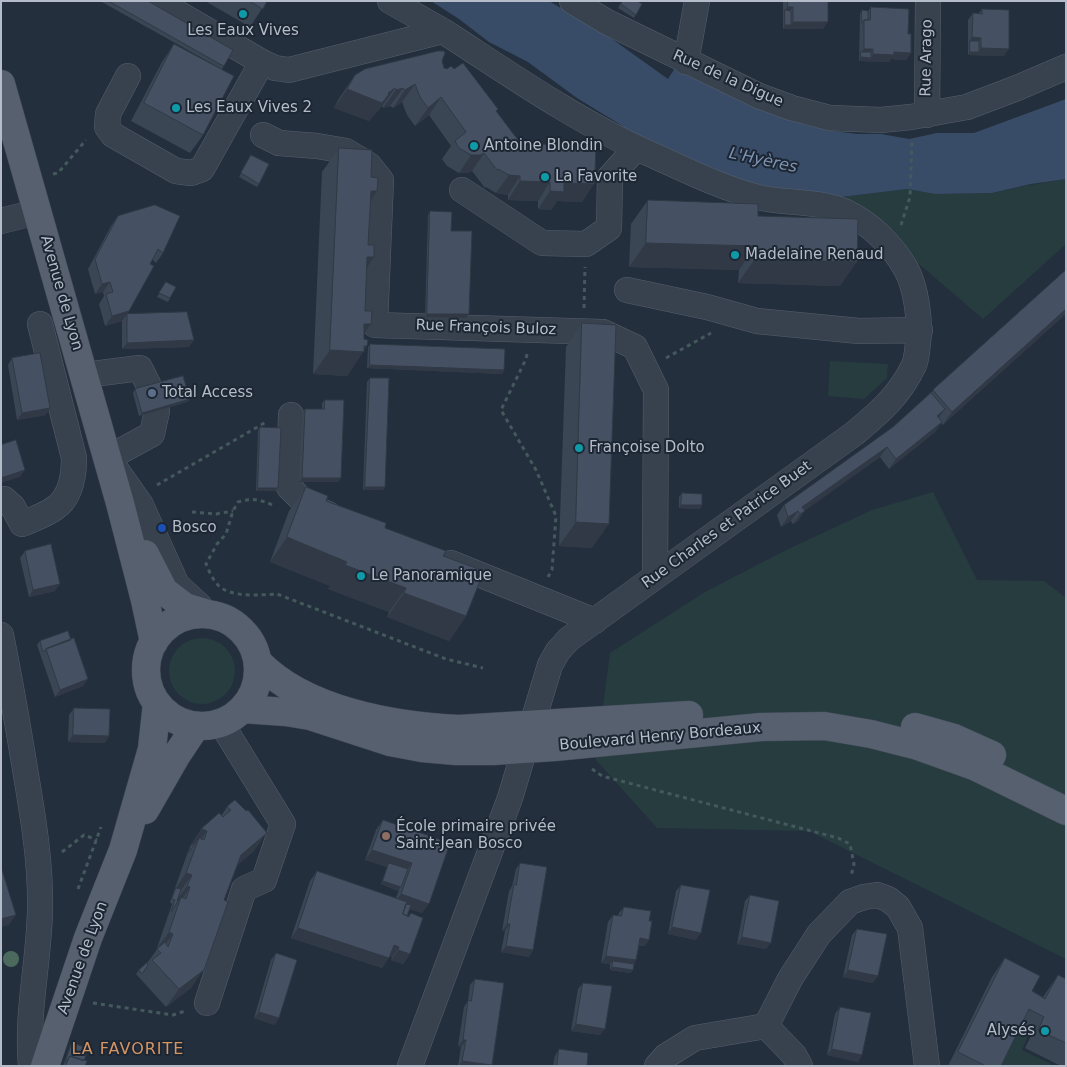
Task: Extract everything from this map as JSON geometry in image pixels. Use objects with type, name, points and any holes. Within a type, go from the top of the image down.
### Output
[{"type":"main road","name":"Avenue de Lyon","points":[[1,84],[108,458],[164,591],[184,607],[209,614]]},
{"type":"main road","name":"Avenue de Lyon","points":[[127,500],[154,642]]},
{"type":"main road","points":[[209,614],[227,620],[242,630],[252,645],[258,662],[258,679],[252,696],[220,719],[174,718],[164,712],[150,689],[147,673],[148,657],[154,642],[172,623],[183,617],[209,614]]},
{"type":"main road","name":"Boulevard Henry Bordeaux","points":[[258,662],[270,675],[294,691],[322,702],[367,717],[432,728],[459,729],[528,737],[824,726],[871,734],[918,746],[974,766],[1066,811]]},
{"type":"main road","name":"Avenue de Lyon","points":[[44,1066],[88,938],[112,847],[152,749],[157,703]]},
{"type":"main road","name":"Boulevard Henry Bordeaux","points":[[220,719],[286,712],[310,716],[390,742],[422,748],[456,751],[528,737],[689,715],[824,711],[875,718],[954,738],[1066,790]]},
{"type":"main road","name":"Avenue de Lyon","points":[[112,847],[176,756],[220,719]]},
{"type":"street","points":[[157,1],[262,62],[275,68],[289,70],[443,31]]},
{"type":"street","name":"Rue Charles et Patrice Buet","points":[[390,1],[443,31],[547,97],[636,148],[720,186],[758,197],[821,205],[845,212],[863,222],[893,250],[906,270],[914,295],[920,330],[915,363],[902,388],[882,410],[855,433],[569,639],[558,651],[550,665],[510,798],[410,1066]]},
{"type":"street","name":"Rue de la Digue","points":[[572,1],[607,22],[759,96],[792,108],[830,118],[881,120],[927,116],[967,107],[1066,67]]},
{"type":"street","points":[[686,62],[697,1]]},
{"type":"street","name":"Rue Arago","points":[[927,116],[928,1]]},
{"type":"street","points":[[128,76],[108,114],[107,127],[113,135],[176,171],[191,173],[202,168],[262,62]]},
{"type":"street","name":"Rue François Buloz","points":[[263,135],[279,143],[317,146],[346,151],[369,165],[381,180],[375,325],[603,332],[635,347],[656,390],[655,577]]},
{"type":"street","points":[[462,190],[542,244],[586,244],[609,228],[610,177],[636,148]]},
{"type":"street","points":[[1,221],[37,212]]},
{"type":"street","points":[[627,290],[707,307],[757,321],[859,331],[920,330]]},
{"type":"street","points":[[1,499],[4,499],[13,507],[22,524],[56,508],[67,493],[74,476],[74,458],[40,324]]},
{"type":"street","points":[[85,375],[140,368],[153,400],[152,434],[108,458]]},
{"type":"street","points":[[291,414],[289,486],[308,506],[345,521]]},
{"type":"street","points":[[428,554],[595,621]]},
{"type":"street","points":[[1,635],[15,707],[38,864],[40,910],[29,1042],[31,1066]]},
{"type":"street","points":[[207,1003],[244,889],[264,880],[283,824],[220,719]]},
{"type":"street","points":[[766,1026],[790,979],[819,934],[850,902],[877,895],[888,899],[898,908],[910,928],[927,1066]]},
{"type":"street","points":[[657,1066],[666,1056],[695,1038],[766,1026]]},
{"type":"street","points":[[766,1026],[794,1055],[800,1066]]},
{"type":"path","points":[[28,179],[58,173],[108,114]]},
{"type":"path","points":[[910,196],[912,139]]},
{"type":"path","points":[[584,305],[585,268]]},
{"type":"path","points":[[646,370],[740,317]]},
{"type":"path","points":[[528,329],[526,359],[501,410],[536,470],[556,516],[552,570],[539,598]]},
{"type":"path","points":[[127,500],[151,489],[282,413],[291,414]]},
{"type":"path","points":[[292,490],[275,506],[259,499],[238,502],[233,511],[226,534],[217,544],[206,564],[217,584],[226,592],[255,595],[277,594],[446,659],[483,668]]},
{"type":"path","points":[[192,512],[216,514],[233,511]]},
{"type":"path","points":[[589,761],[591,768],[602,776],[820,833],[838,838],[850,844],[854,864],[842,910]]},
{"type":"path","points":[[77,890],[103,822]]},
{"type":"path","points":[[56,857],[84,835],[112,847]]},
{"type":"path","points":[[67,1000],[173,1015],[207,1003]]},
{"type":"green space","points":[[1066,179],[1066,244],[983,319],[841,197],[907,189],[935,194],[992,193]]},
{"type":"green space","points":[[830,361],[888,364],[887,378],[864,399],[828,396]]},
{"type":"green space","points":[[933,492],[977,580],[1044,581],[1066,598],[1066,959],[809,831],[657,828],[596,760],[610,653],[705,592],[784,551],[872,510]]},
{"type":"green space","points":[[195,638],[209,638],[221,643],[230,652],[235,664],[233,684],[226,695],[209,704],[195,704],[183,699],[174,690],[169,678],[169,664],[174,652],[183,643]]},
{"type":"green space","points":[[1018,1030],[1028,1036],[1022,1050],[1051,1064],[1051,1066],[1000,1066]]},
{"type":"water","name":"L'Hyères","points":[[431,1],[549,1],[612,39],[668,79],[675,68],[803,124],[826,130],[857,134],[881,134],[909,139],[937,133],[974,133],[1066,99],[1066,179],[1031,184],[992,193],[935,194],[907,189],[841,197],[775,193],[639,141],[621,125],[577,98],[528,62],[489,42]]},
{"type":"building","points":[[109,1],[148,1],[233,50],[224,66]]},
{"type":"building","points":[[250,1],[267,1],[263,9]]},
{"type":"building","points":[[623,1],[637,1],[642,4],[636,15],[621,4]]},
{"type":"building","points":[[788,1],[828,1],[828,22],[793,22],[793,7],[788,7]]},
{"type":"building","points":[[871,7],[909,9],[908,34],[911,34],[911,53],[894,52],[894,55],[873,54],[873,49],[864,49],[864,20],[870,20]]},
{"type":"building","points":[[982,9],[1009,10],[1009,49],[981,48],[981,38],[972,37],[973,13],[982,14]]},
{"type":"building","points":[[785,10],[791,11],[791,25],[785,25]]},
{"type":"building","points":[[862,10],[868,11],[868,20],[864,20],[862,23]]},
{"type":"building","points":[[970,41],[979,41],[979,52],[970,52]]},
{"type":"building","name":"Les Eaux Vives 2","points":[[174,44],[234,76],[203,135],[144,103]]},
{"type":"building","points":[[444,51],[445,53],[442,61],[444,68],[447,69],[451,66],[454,69],[463,63],[498,109],[496,111],[521,144],[596,145],[595,172],[598,172],[598,178],[595,178],[594,184],[564,183],[564,192],[550,191],[550,182],[520,181],[520,176],[509,175],[497,170],[484,153],[471,155],[459,148],[455,141],[466,132],[441,97],[428,108],[420,97],[415,84],[405,90],[403,88],[396,90],[395,88],[388,93],[382,103],[347,89],[355,75],[365,69]]},
{"type":"building","points":[[861,52],[871,52],[871,58],[861,57]]},
{"type":"building","points":[[339,148],[372,150],[371,177],[378,178],[377,191],[371,191],[368,245],[374,245],[374,257],[367,257],[365,311],[372,311],[371,324],[364,324],[364,339],[368,340],[367,346],[364,346],[364,352],[330,350]]},
{"type":"building","points":[[251,155],[269,164],[259,184],[241,173]]},
{"type":"building","points":[[648,200],[758,204],[758,216],[858,219],[857,262],[755,259],[756,246],[646,243]]},
{"type":"building","points":[[155,205],[180,216],[163,253],[158,249],[150,264],[154,266],[129,311],[112,316],[106,294],[113,292],[110,282],[102,284],[95,259],[118,216]]},
{"type":"building","points":[[430,211],[452,212],[451,231],[472,231],[469,314],[427,314]]},
{"type":"building","points":[[1066,270],[1066,309],[952,412],[933,390]]},
{"type":"building","points":[[166,282],[176,287],[170,298],[159,293]]},
{"type":"building","points":[[187,312],[194,340],[127,343],[127,314]]},
{"type":"building","points":[[582,323],[616,325],[609,524],[576,522]]},
{"type":"building","points":[[370,344],[505,349],[504,370],[370,365]]},
{"type":"building","points":[[40,353],[50,408],[22,413],[12,358]]},
{"type":"building","points":[[183,376],[190,399],[142,413],[135,389]]},
{"type":"building","points":[[370,378],[389,378],[385,487],[365,487]]},
{"type":"building","points":[[931,393],[945,409],[937,416],[942,422],[896,459],[887,447],[802,507],[805,511],[800,514],[798,511],[788,517],[784,505],[893,427]]},
{"type":"building","points":[[325,400],[344,400],[341,478],[302,478],[305,409],[324,409]]},
{"type":"building","points":[[260,427],[281,428],[278,488],[258,488]]},
{"type":"building","points":[[16,440],[25,470],[1,478],[1,445]]},
{"type":"building","points":[[306,487],[328,496],[326,501],[386,523],[385,528],[446,551],[443,556],[484,571],[466,616],[404,593],[406,588],[345,565],[347,562],[287,537]]},
{"type":"building","points":[[682,493],[702,494],[702,505],[681,505]]},
{"type":"building","points":[[51,544],[60,584],[33,590],[25,551]]},
{"type":"building","points":[[68,631],[71,640],[46,649],[43,652],[40,641]]},
{"type":"building","points":[[74,638],[88,679],[60,690],[46,649]]},
{"type":"building","points":[[74,708],[110,709],[109,736],[73,735]]},
{"type":"building","points":[[235,800],[246,811],[248,810],[267,833],[241,855],[224,900],[228,902],[204,970],[179,989],[152,960],[161,953],[157,949],[165,942],[168,947],[173,934],[169,932],[181,897],[186,899],[190,887],[187,886],[192,875],[186,873],[199,838],[204,840],[207,831],[202,828],[219,813],[223,817],[231,810],[227,807]]},
{"type":"building","points":[[383,820],[450,843],[429,904],[401,894],[412,863],[372,850]]},
{"type":"building","points":[[389,863],[408,869],[401,887],[383,881]]},
{"type":"building","points":[[520,863],[547,867],[533,950],[506,946],[510,924],[507,924]]},
{"type":"building","points":[[1,870],[16,915],[1,919]]},
{"type":"building","points":[[317,871],[407,902],[403,914],[409,917],[411,913],[423,918],[410,954],[398,950],[399,947],[394,945],[389,958],[298,928]]},
{"type":"building","points":[[681,885],[710,890],[701,933],[672,927]]},
{"type":"building","points":[[176,888],[181,889],[178,901],[171,912],[175,900],[172,899]]},
{"type":"building","points":[[750,895],[779,901],[771,943],[742,937]]},
{"type":"building","points":[[406,904],[411,905],[407,916],[403,914]]},
{"type":"building","points":[[624,907],[651,911],[649,921],[652,921],[649,940],[640,938],[636,960],[606,956],[613,915],[621,916]]},
{"type":"building","points":[[857,929],[887,934],[878,976],[848,970]]},
{"type":"building","points":[[276,953],[297,960],[279,1018],[259,1012]]},
{"type":"building","points":[[1005,958],[1040,976],[1032,991],[1045,999],[1058,975],[1066,979],[1066,1043],[1038,1030],[1044,1017],[1029,1009],[1001,1066],[986,1066],[958,1052]]},
{"type":"building","points":[[613,961],[634,964],[633,970],[612,967]]},
{"type":"building","points":[[147,963],[148,965],[142,974],[139,970]]},
{"type":"building","points":[[475,979],[504,983],[492,1065],[462,1061],[466,1040],[463,1040],[468,1000],[471,1001]]},
{"type":"building","points":[[583,983],[612,986],[605,1029],[576,1024]]},
{"type":"building","points":[[840,1007],[871,1013],[862,1055],[832,1049]]},
{"type":"building","points":[[72,1043],[88,1048],[84,1061],[70,1056],[65,1063]]},
{"type":"building","points":[[559,1049],[588,1053],[587,1066],[557,1066]]},
{"type":"building","points":[[70,1056],[87,1061],[85,1066],[66,1066]]},
{"type":"place","name":"Les Eaux Vives","points":[[243,14]]},
{"type":"place","name":"Les Eaux Vives 2","points":[[176,108]]},
{"type":"place","name":"Antoine Blondin","points":[[474,146]]},
{"type":"place","name":"La Favorite","points":[[545,177]]},
{"type":"place","name":"Madelaine Renaud","points":[[735,255]]},
{"type":"place","name":"Total Access","points":[[152,393]]},
{"type":"place","name":"Françoise Dolto","points":[[579,448]]},
{"type":"place","name":"Bosco","points":[[162,528]]},
{"type":"place","name":"Le Panoramique","points":[[361,576]]},
{"type":"place","name":"École primaire privée Saint-Jean Bosco","points":[[386,836]]},
{"type":"place","name":"Alysés","points":[[1045,1031]]},
{"type":"district","name":"LA FAVORITE","points":[[128,1050]]}]
